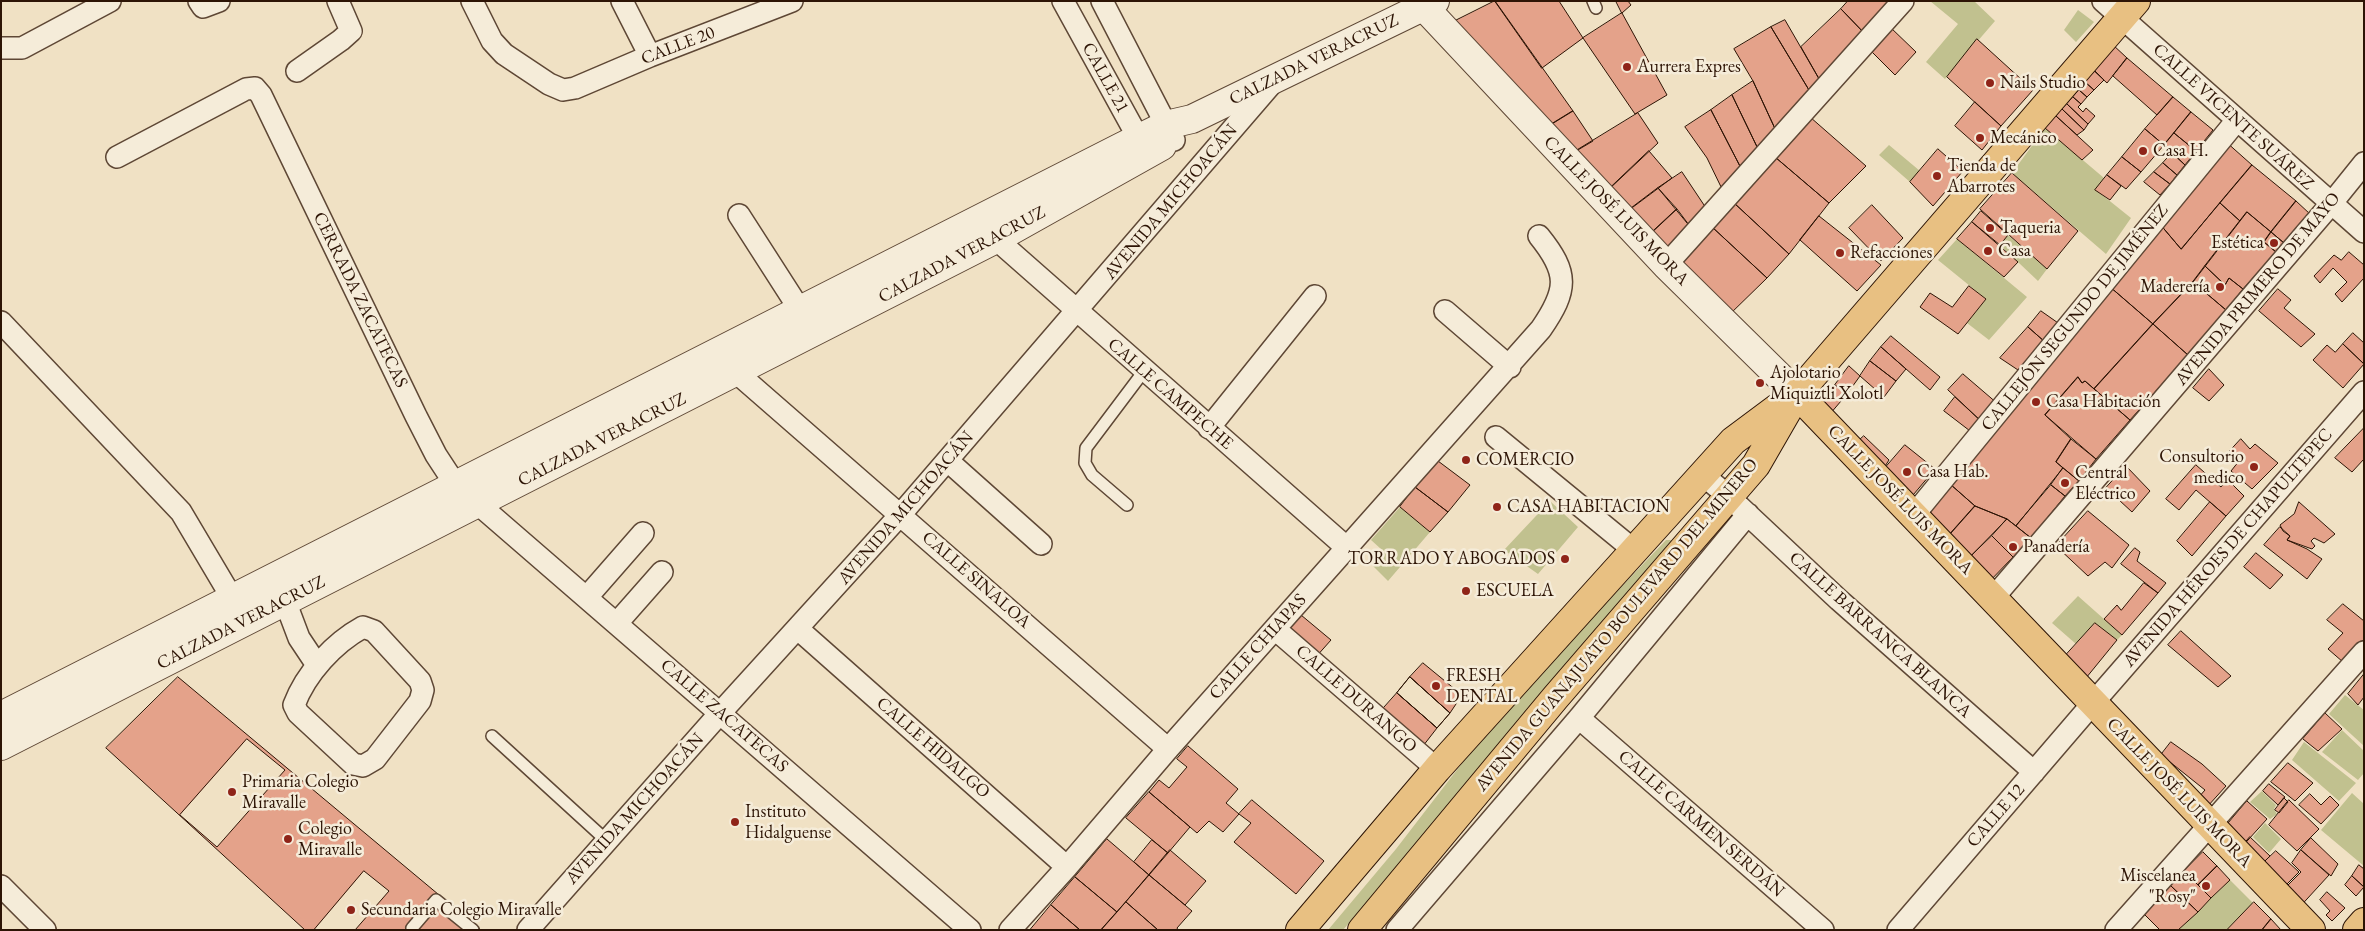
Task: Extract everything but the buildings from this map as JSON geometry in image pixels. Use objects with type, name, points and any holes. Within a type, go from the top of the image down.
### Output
[{"type":"main road","points":[[1798,394],[2120,7]]},
{"type":"main road","name":"AVENIDA GUANAJUATO BOULEVARD DEL MINERO","points":[[1300,930],[1437,769],[1733,441],[1798,394]]},
{"type":"main road","name":"AVENIDA GUANAJUATO BOULEVARD DEL MINERO","points":[[1362,930],[1555,698],[1756,465],[1798,394]]},
{"type":"main road","name":"CALLE JOSÉ LUIS MORA","points":[[1798,394],[2311,930]]},
{"type":"main road","points":[[1316,930],[1371,864],[1414,797]]},
{"type":"main road","points":[[2357,930],[2364,922]]},
{"type":"street","points":[[1,48],[22,48],[110,1]]},
{"type":"street","points":[[297,70],[341,40],[350,31],[338,1]]},
{"type":"street","name":"CALLE 20","points":[[472,1],[492,42],[504,54],[548,84],[563,90],[575,88],[780,4]]},
{"type":"street","points":[[622,1],[650,56]]},
{"type":"street","name":"CALLE 21","points":[[1063,1],[1143,146]]},
{"type":"street","name":"CALLE 21","points":[[1102,1],[1170,132]]},
{"type":"street","points":[[1666,264],[1903,1]]},
{"type":"street","name":"CALZADA VERACRUZ","points":[[152,654],[232,598],[455,484],[800,310],[1143,146],[1192,119],[1429,4]]},
{"type":"street","name":"CALLE JOSÉ LUIS MORA","points":[[1429,4],[1666,264],[1798,394]]},
{"type":"street","name":"CALLE VICENTE SUÁREZ","points":[[2120,7],[2238,120],[2364,232]]},
{"type":"street","name":"AVENIDA MICHOACÁN","points":[[528,930],[721,712],[798,630],[901,514],[1077,312],[1276,78]]},
{"type":"street","name":"CERRADA ZACATECAS","points":[[117,157],[246,88],[255,88],[265,104],[436,455],[455,484],[478,502]]},
{"type":"street","name":"CALLEJÓN SEGUNDO DE JIMÉNEZ","points":[[1913,516],[2238,120]]},
{"type":"street","name":"CALZADA VERACRUZ","points":[[1,746],[93,684],[152,654],[285,601],[737,373],[996,239],[1143,146]]},
{"type":"street","name":"AVENIDA PRIMERO DE MAYO","points":[[1994,597],[2364,163]]},
{"type":"street","points":[[740,215],[800,310]]},
{"type":"street","name":"CALLE CHIAPAS","points":[[1010,930],[1068,867],[1168,748],[1542,329],[1556,307],[1562,288],[1561,272],[1552,252],[1539,236]]},
{"type":"street","name":"CALLE CAMPECHE","points":[[996,239],[1346,547]]},
{"type":"street","points":[[1209,428],[1315,296]]},
{"type":"street","points":[[1445,311],[1510,367]]},
{"type":"street","points":[[1,322],[181,512],[232,598]]},
{"type":"street","name":"CALLE SINALOA","points":[[723,349],[737,373],[1168,748]]},
{"type":"street","name":"AVENIDA HÉROES DE CHAPULTEPEC","points":[[2092,703],[2364,392]]},
{"type":"street","points":[[1496,437],[1635,551]]},
{"type":"street","points":[[948,460],[1041,544]]},
{"type":"street","name":"CALLE BARRANCA BLANCA","points":[[1703,475],[1748,514],[1839,600],[2034,772]]},
{"type":"street","name":"CALLE ZACATECAS","points":[[478,502],[970,930]]},
{"type":"street","points":[[1397,930],[1579,718],[1748,514]]},
{"type":"street","points":[[587,597],[643,533]]},
{"type":"street","points":[[617,623],[662,572]]},
{"type":"street","points":[[285,601],[299,638],[317,665]]},
{"type":"street","points":[[363,627],[374,631],[420,681],[423,690],[420,701],[374,759],[363,766],[354,764],[298,713],[294,705],[298,693],[317,665],[351,634],[363,627]]},
{"type":"street","name":"CALLE DURANGO","points":[[1275,629],[1437,769]]},
{"type":"street","name":"CALLE HIDALGO","points":[[798,630],[1068,867]]},
{"type":"street","points":[[2116,930],[2364,652]]},
{"type":"street","name":"CALZADA VERACRUZ","points":[[5,709],[93,684]]},
{"type":"street","name":"CALLE 12","points":[[1898,930],[2092,703]]},
{"type":"street","name":"CALLE CARMEN SERDÁN","points":[[1579,718],[1823,930]]},
{"type":"street","points":[[1,886],[45,930]]},
{"type":"lane","points":[[1127,505],[1092,475],[1085,463],[1086,448],[1144,371]]},
{"type":"lane","points":[[492,736],[607,841]]},
{"type":"lane","points":[[414,930],[412,928],[436,900],[473,930]]},
{"type":"green space","points":[[1930,1],[1974,1],[1995,21],[1945,79],[1926,62],[1958,24]]},
{"type":"green space","points":[[2078,10],[2094,22],[2076,42],[2064,30]]},
{"type":"green space","points":[[2045,128],[2104,178],[2096,190],[2131,218],[2106,254],[2012,173]]},
{"type":"green space","points":[[1889,145],[1920,171],[1910,182],[1879,155]]},
{"type":"green space","points":[[2008,235],[2047,269],[2038,281],[2000,245]]},
{"type":"green space","points":[[1957,239],[2027,297],[1989,340],[1967,323],[1986,299],[1938,260]]},
{"type":"green space","points":[[1550,501],[1578,527],[1538,574],[1504,550]]},
{"type":"green space","points":[[1400,507],[1430,532],[1388,581],[1371,564],[1381,549],[1371,540]]},
{"type":"green space","points":[[1666,540],[1671,540],[1672,545],[1343,930],[1328,930],[1396,849],[1483,736],[1544,668]]},
{"type":"green space","points":[[2078,596],[2122,635],[2117,640],[2095,623],[2076,644],[2052,623]]},
{"type":"green space","points":[[2345,695],[2364,710],[2364,746],[2329,714]]},
{"type":"green space","points":[[2342,730],[2364,751],[2364,773],[2358,780],[2322,752]]},
{"type":"green space","points":[[2304,742],[2356,783],[2339,801],[2292,760]]},
{"type":"green space","points":[[2262,791],[2276,805],[2274,809],[2277,814],[2270,819],[2250,802]]},
{"type":"green space","points":[[2352,793],[2364,804],[2364,866],[2321,830]]},
{"type":"green space","points":[[2265,823],[2281,839],[2269,853],[2253,837]]},
{"type":"green space","points":[[2230,880],[2253,903],[2227,930],[2178,930]]},
{"type":"place","name":"Aurrera Expres","points":[[1627,67]]},
{"type":"place","name":"Nails Studio","points":[[1990,83]]},
{"type":"place","name":"Mecánico","points":[[1980,138]]},
{"type":"place","name":"Casa H.","points":[[2143,151]]},
{"type":"place","name":"Tienda de Abarrotes","points":[[1937,176]]},
{"type":"place","name":"Taqueria","points":[[1990,228]]},
{"type":"place","name":"Estética","points":[[2274,243]]},
{"type":"place","name":"Casa","points":[[1988,251]]},
{"type":"place","name":"Refacciones","points":[[1840,253]]},
{"type":"place","name":"Maderería","points":[[2220,287]]},
{"type":"place","name":"Ajolotario Miquiztli Xolotl","points":[[1760,383]]},
{"type":"place","name":"Casa Habitación","points":[[2036,402]]},
{"type":"place","name":"COMERCIO","points":[[1466,460]]},
{"type":"place","name":"Consultorio medico","points":[[2254,467]]},
{"type":"place","name":"Casa Hab.","points":[[1907,472]]},
{"type":"place","name":"Central Eléctrico","points":[[2065,483]]},
{"type":"place","name":"CASA HABITACION","points":[[1497,507]]},
{"type":"place","name":"Panadería","points":[[2013,547]]},
{"type":"place","name":"TORRADO Y ABOGADOS","points":[[1565,559]]},
{"type":"place","name":"ESCUELA","points":[[1466,591]]},
{"type":"place","name":"FRESH DENTAL","points":[[1436,686]]},
{"type":"place","name":"Primaria Colegio Miravalle","points":[[232,792]]},
{"type":"place","name":"Instituto Hidalguense","points":[[735,822]]},
{"type":"place","name":"Colegio Miravalle","points":[[288,839]]},
{"type":"place","name":"Miscelanea \"Rosy\"","points":[[2206,886]]},
{"type":"place","name":"Secundaria Colegio Miravalle","points":[[351,910]]}]
